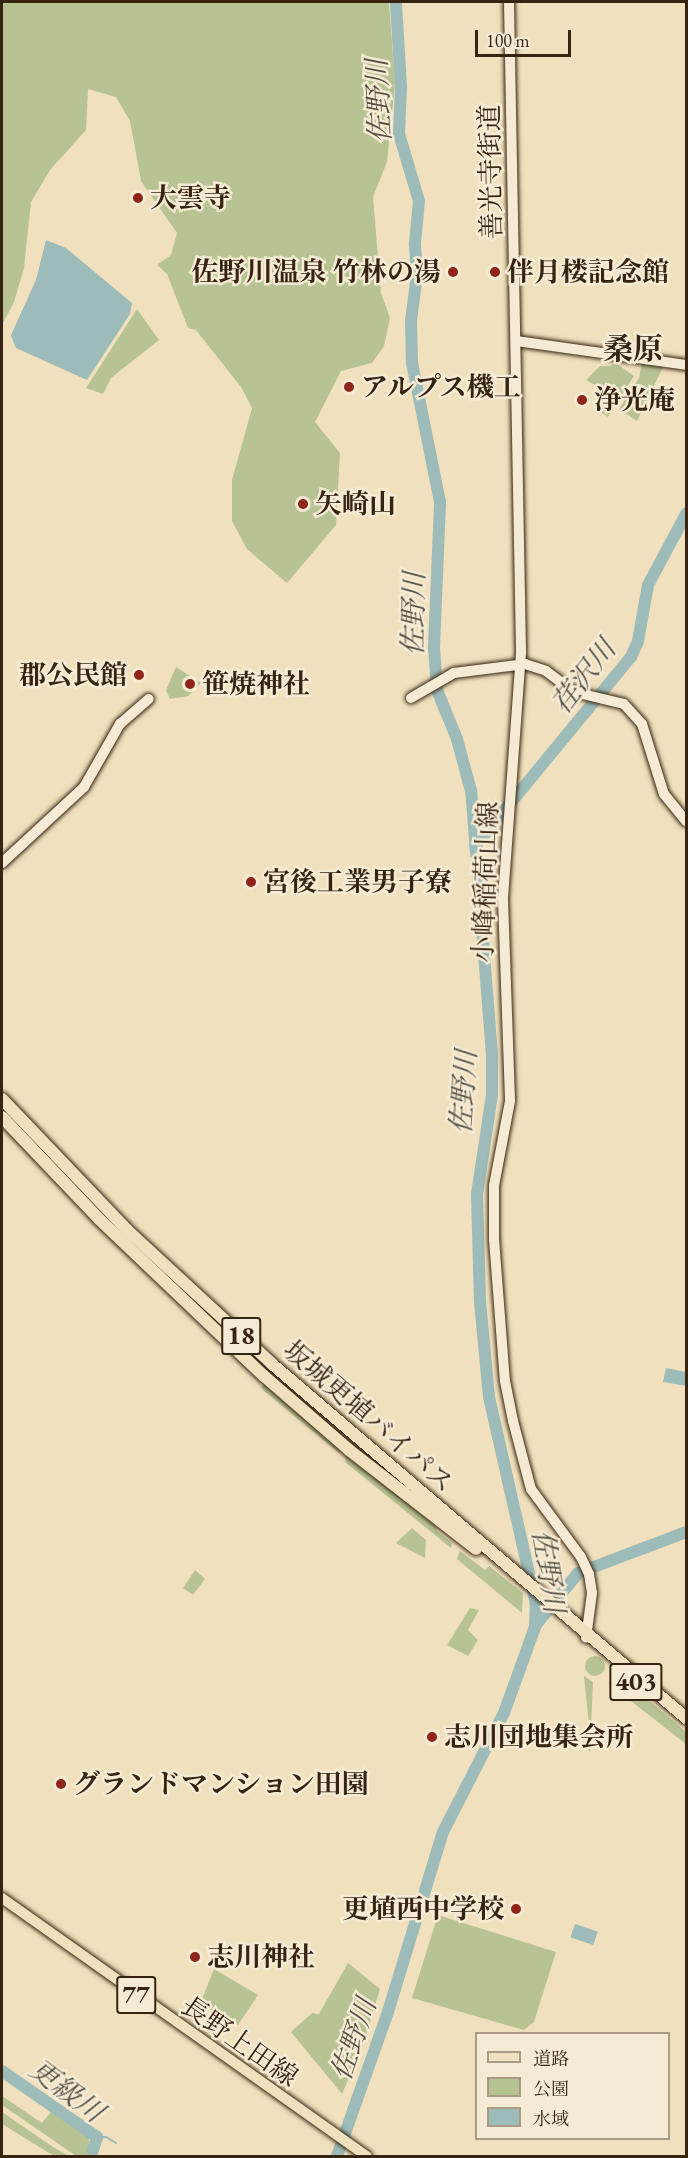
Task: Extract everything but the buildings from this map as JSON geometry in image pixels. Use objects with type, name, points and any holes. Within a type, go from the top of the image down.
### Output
[{"type":"highway","name":"坂城更埴バイパス","points":[[2,1100],[202,1300],[493,1558],[586,1635]]},
{"type":"highway","name":"坂城更埴バイパス","points":[[2,1117],[99,1220],[264,1376],[349,1450],[493,1558]]},
{"type":"highway","name":"403","points":[[586,1635],[687,1718]]},
{"type":"highway","name":"403","points":[[586,1635],[687,1725]]},
{"type":"main road","name":"善光寺街道","points":[[509,2],[516,341]]},
{"type":"main road","points":[[516,341],[687,365]]},
{"type":"main road","name":"小峰稲荷山線","points":[[516,341],[520,664],[503,929],[510,1089],[493,1212],[503,1366],[531,1489],[585,1563],[589,1574],[592,1593],[586,1635]]},
{"type":"main road","points":[[411,698],[448,676],[520,664],[538,667],[574,692],[604,697],[624,704],[638,717],[659,784],[687,821]]},
{"type":"main road","points":[[2,862],[84,787],[120,724],[149,699]]},
{"type":"main road","name":"長野上田線","points":[[2,1898],[367,2157]]},
{"type":"green space","points":[[2,2],[389,2],[395,83],[387,162],[373,197],[381,293],[390,318],[384,346],[372,363],[341,371],[315,422],[340,453],[336,525],[287,583],[247,549],[232,521],[232,480],[252,408],[241,387],[196,330],[188,328],[167,274],[157,265],[171,255],[177,233],[141,181],[130,121],[116,97],[88,89],[86,130],[50,170],[31,202],[24,268],[14,302],[2,325]]},
{"type":"green space","points":[[137,309],[159,340],[111,378],[103,394],[86,388]]},
{"type":"green space","points":[[614,362],[634,376],[608,417],[602,413],[605,407],[596,401],[602,389],[586,380],[600,366],[611,366]]},
{"type":"green space","points":[[642,362],[663,367],[637,421],[619,409],[639,378]]},
{"type":"green space","points":[[176,667],[201,683],[188,696],[170,699],[166,690]]},
{"type":"green space","points":[[266,1383],[341,1449],[339,1453],[264,1391],[261,1387]]},
{"type":"green space","points":[[346,1453],[434,1522],[437,1531],[452,1543],[451,1548],[345,1462]]},
{"type":"green space","points":[[412,1528],[426,1540],[425,1558],[396,1543]]},
{"type":"green space","points":[[460,1551],[485,1570],[489,1566],[523,1593],[522,1613],[457,1559]]},
{"type":"green space","points":[[195,1570],[205,1579],[193,1595],[183,1588]]},
{"type":"green space","points":[[470,1608],[479,1610],[468,1630],[478,1640],[468,1656],[447,1645]]},
{"type":"green space","points":[[591,1656],[599,1656],[605,1662],[605,1670],[599,1676],[591,1676],[585,1670],[585,1662]]},
{"type":"green space","points":[[615,1671],[686,1732],[686,1744],[609,1684]]},
{"type":"green space","points":[[584,1676],[593,1682],[590,1752],[588,1750],[590,1734]]},
{"type":"green space","points":[[438,1915],[556,1952],[534,2022],[524,2030],[412,1998]]},
{"type":"green space","points":[[348,1963],[380,1989],[362,2048],[342,2094],[291,2032],[312,2013],[319,2014]]},
{"type":"green space","points":[[214,1969],[258,1995],[238,2025],[200,2004]]},
{"type":"green space","points":[[2,2096],[42,2123],[51,2112],[89,2138],[89,2149],[98,2156],[76,2156],[2,2105]]},
{"type":"green space","points":[[2,2112],[69,2156],[54,2156],[2,2124]]},
{"type":"water","points":[[46,240],[66,248],[132,303],[130,314],[87,380],[16,348],[11,335],[36,280]]},
{"type":"water","points":[[666,1368],[686,1372],[686,1386],[663,1382]]},
{"type":"water","points":[[575,1924],[598,1932],[593,1945],[570,1937]]},
{"type":"waterway","name":"佐野川","points":[[337,2156],[387,2015],[443,1832],[504,1713],[535,1627],[536,1604],[489,1397],[480,1302],[477,1194],[492,1095],[492,1055],[471,791],[457,739],[437,690],[434,647],[440,502],[412,363],[411,321],[417,274],[415,243],[419,201],[399,134],[401,87],[396,2]]},
{"type":"waterway","name":"荏沢川","points":[[475,846],[631,657],[638,641],[648,585],[686,514]]},
{"type":"waterway","points":[[535,1626],[578,1573],[686,1532]]},
{"type":"waterway","name":"更級川","points":[[2,2071],[97,2137],[93,2150]]},
{"type":"waterway","points":[[97,2137],[106,2137],[116,2143]]},
{"type":"place","name":"大雲寺","points":[[138,198]]},
{"type":"place","name":"佐野川温泉 竹林の湯","points":[[453,272]]},
{"type":"place","name":"伴月楼記念館","points":[[495,272]]},
{"type":"place","name":"アルプス機工","points":[[349,387]]},
{"type":"place","name":"浄光庵","points":[[582,400]]},
{"type":"place","name":"矢崎山","points":[[303,504]]},
{"type":"place","name":"郡公民館","points":[[139,675]]},
{"type":"place","name":"笹焼神社","points":[[190,684]]},
{"type":"place","name":"宮後工業男子寮","points":[[251,882]]},
{"type":"place","name":"志川団地集会所","points":[[432,1737]]},
{"type":"place","name":"グランドマンション田園","points":[[61,1784]]},
{"type":"place","name":"更埴西中学校","points":[[516,1909]]},
{"type":"place","name":"志川神社","points":[[195,1957]]},
{"type":"district","name":"桑原","points":[[633,349]]}]
